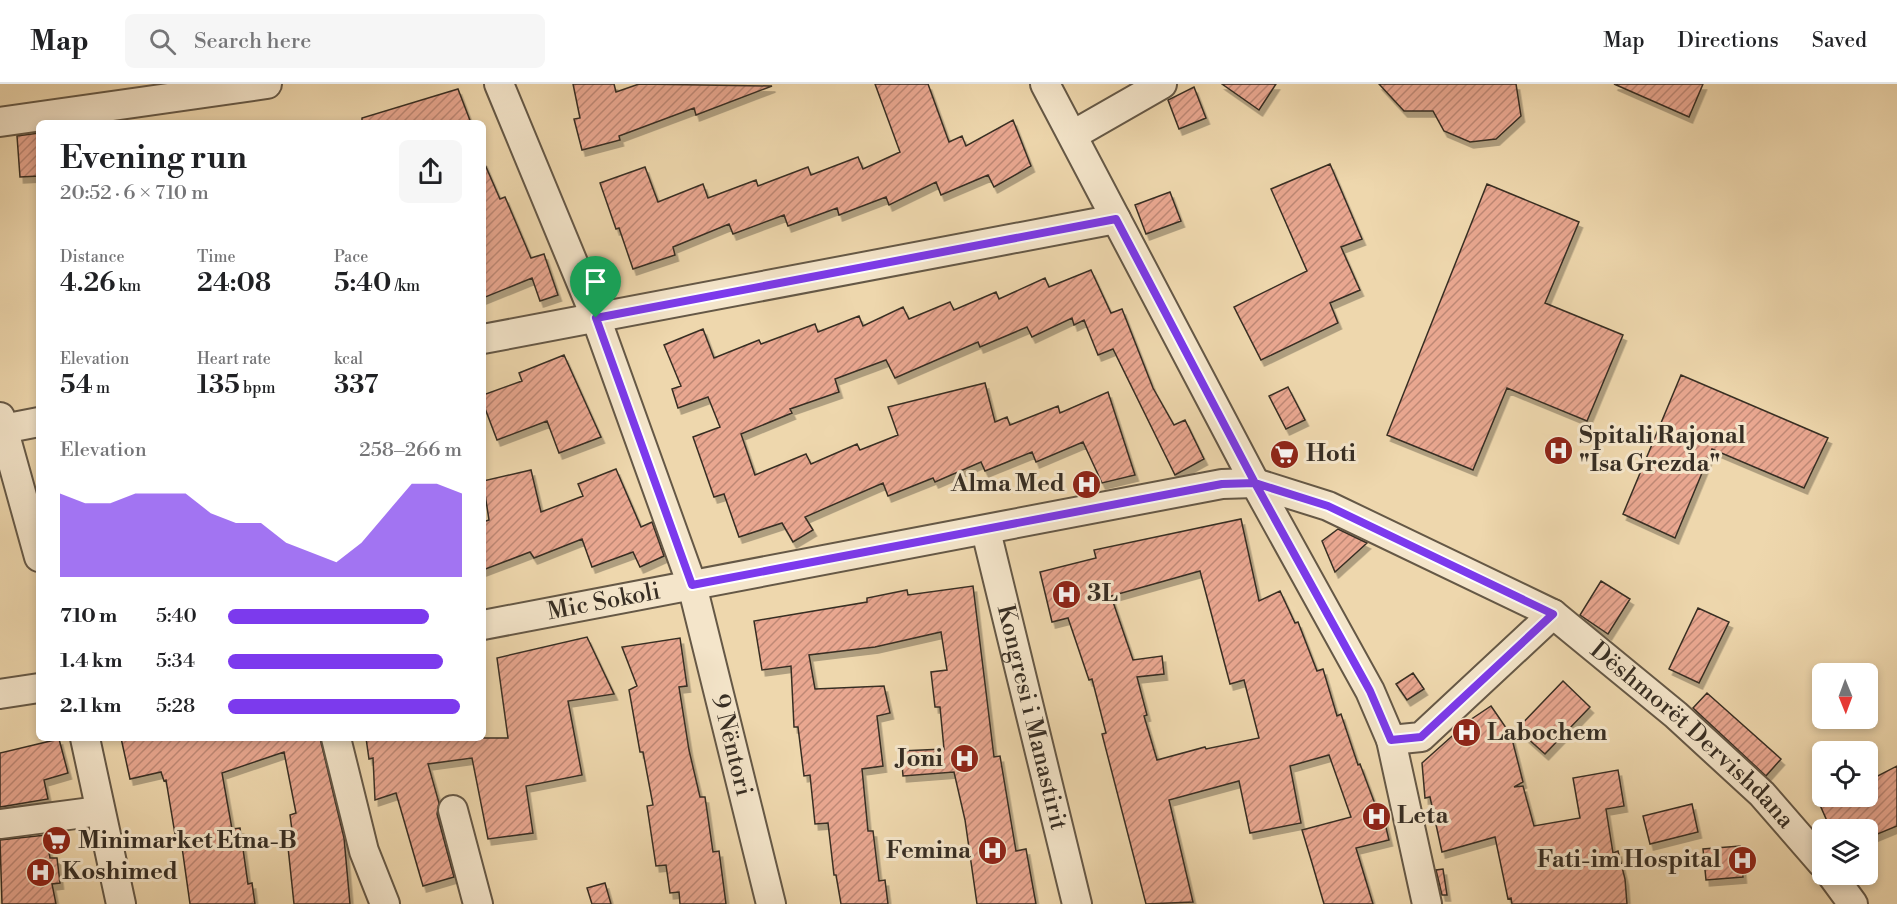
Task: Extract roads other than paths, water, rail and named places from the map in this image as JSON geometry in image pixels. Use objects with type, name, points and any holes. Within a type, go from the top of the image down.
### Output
[{"type":"street","points":[[0,122],[267,84]]},
{"type":"street","name":"9 Nëntori","points":[[499,84],[596,318],[692,585],[771,904]]},
{"type":"street","points":[[1046,84],[1255,483],[1370,691],[1391,740],[1426,904]]},
{"type":"street","points":[[1073,135],[1162,84]]},
{"type":"street","points":[[486,338],[1116,219]]},
{"type":"street","points":[[36,422],[1,423],[36,546]]},
{"type":"street","name":"Mic Sokoli","points":[[486,624],[986,531],[1222,484],[1255,483]]},
{"type":"street","name":"Dëshmorët Dervishdana","points":[[1255,483],[1328,506],[1553,614],[1676,715],[1753,786],[1812,852]]},
{"type":"street","name":"Kongresi i Manastirit","points":[[986,531],[1077,904]]},
{"type":"street","points":[[1391,740],[1421,737],[1553,614]]},
{"type":"street","points":[[0,694],[36,688]]},
{"type":"street","points":[[86,741],[120,904]]},
{"type":"street","points":[[337,741],[364,850],[385,904]]},
{"type":"street","points":[[453,810],[478,904]]},
{"type":"street","points":[[0,824],[99,811]]},
{"type":"street","points":[[1839,885],[1854,904]]},
{"type":"place","name":"Spitali Rajonal \"Isa Grezda\"","points":[[1558,450]]},
{"type":"place","name":"Hoti","points":[[1285,454]]},
{"type":"place","name":"Alma Med","points":[[1086,484]]},
{"type":"place","name":"3L","points":[[1066,594]]},
{"type":"place","name":"Labochem","points":[[1466,733]]},
{"type":"place","name":"Joni","points":[[964,759]]},
{"type":"place","name":"Leta","points":[[1376,816]]},
{"type":"place","name":"Minimarket Etna-B","points":[[57,841]]},
{"type":"place","name":"Femina","points":[[992,851]]},
{"type":"place","name":"Fati-im Hospital","points":[[1742,860]]},
{"type":"place","name":"Koshimed","points":[[41,872]]}]
